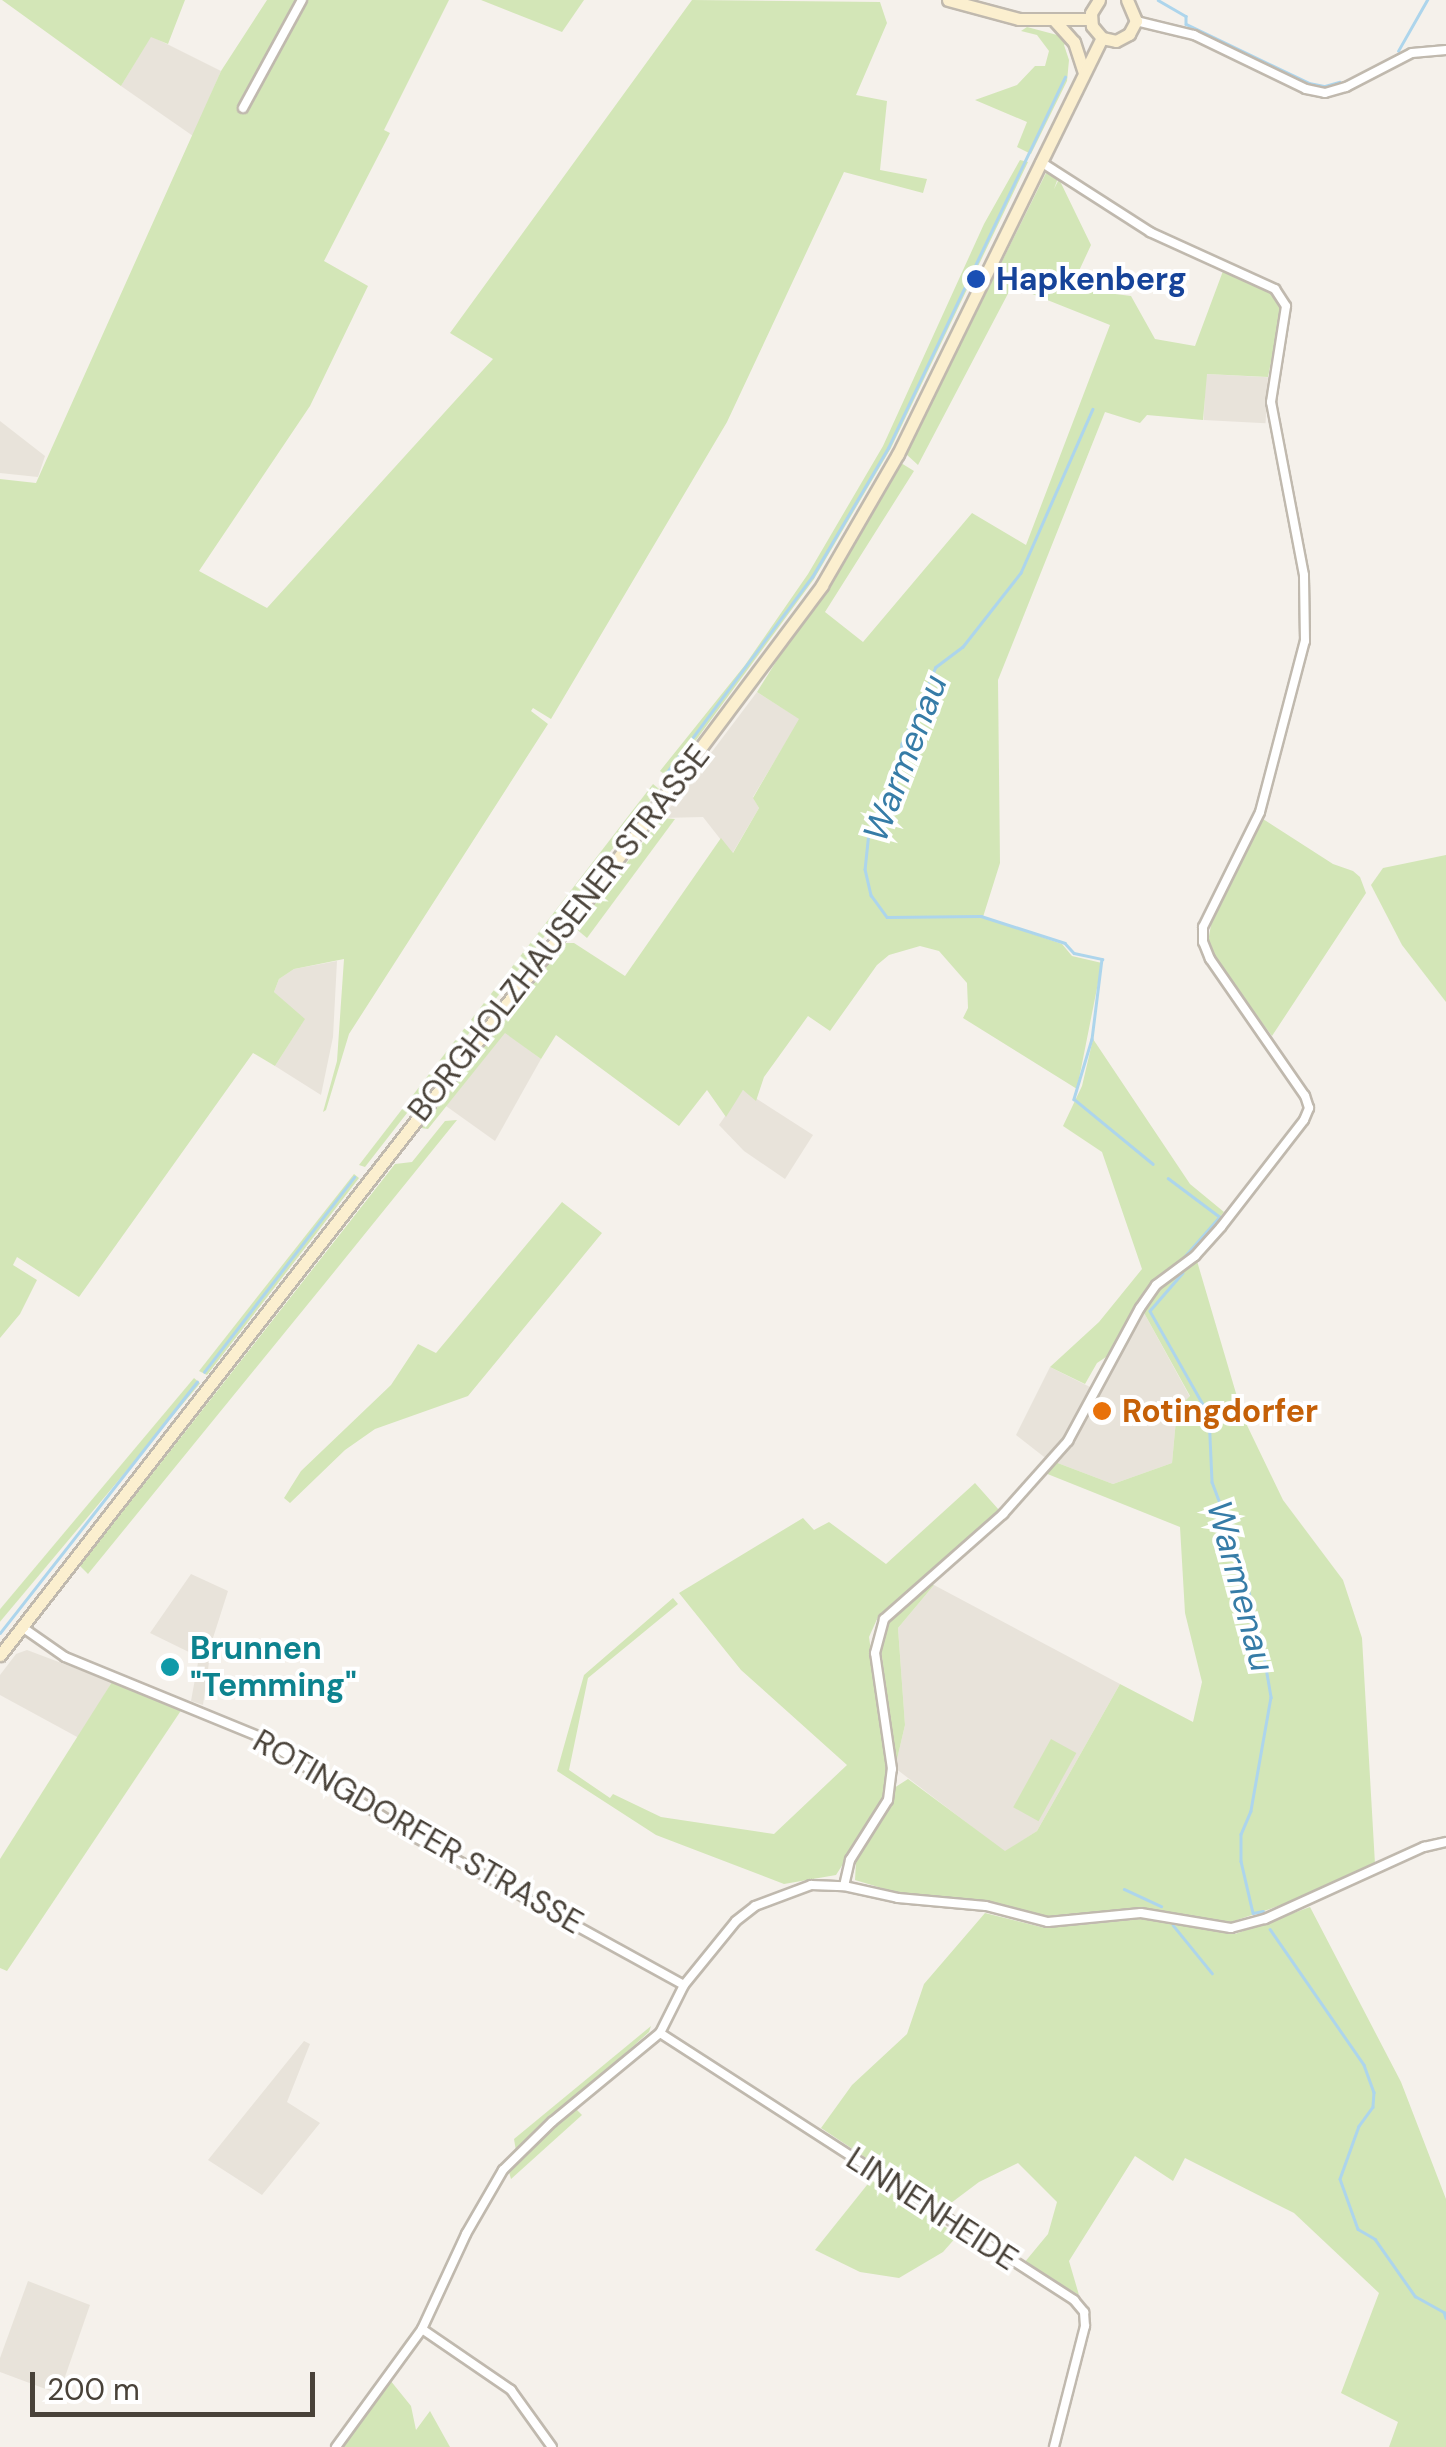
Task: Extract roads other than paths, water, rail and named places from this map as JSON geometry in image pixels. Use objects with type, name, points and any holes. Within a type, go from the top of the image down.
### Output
[{"type":"main road","points":[[948,0],[1002,16],[1090,19]]},
{"type":"main road","points":[[1090,19],[1099,0]]},
{"type":"main road","points":[[1090,19],[1102,38],[1123,38],[1136,21],[1127,0]]},
{"type":"main road","points":[[1054,20],[1074,42],[1084,72]]},
{"type":"main road","name":"BORGHOLZHAUSENER STRASSE","points":[[0,1655],[564,929],[822,585],[898,454],[1102,38]]},
{"type":"street","points":[[243,108],[302,0]]},
{"type":"street","points":[[1136,21],[1194,35],[1306,89],[1325,93],[1412,53],[1446,50]]},
{"type":"street","points":[[844,1886],[850,1860],[888,1800],[892,1769],[874,1653],[884,1619],[1003,1514],[1068,1441],[1140,1308],[1156,1286],[1195,1256],[1221,1227],[1304,1120],[1309,1108],[1306,1096],[1210,959],[1203,942],[1204,926],[1260,812],[1305,641],[1304,574],[1270,402],[1287,315],[1284,298],[1275,288],[1150,232],[1040,162]]},
{"type":"street","name":"ROTINGDORFER STRASSE","points":[[22,1628],[65,1657],[260,1737],[412,1835],[684,1985]]},
{"type":"street","points":[[336,2447],[422,2328],[466,2234],[503,2170],[552,2122],[660,2033],[684,1985],[736,1921],[755,1906],[786,1891],[844,1886],[898,1898],[986,1906],[1048,1922],[1141,1913],[1231,1928],[1265,1920],[1446,1842]]},
{"type":"street","name":"LINNENHEIDE","points":[[660,2033],[1074,2300],[1084,2312],[1085,2326],[1054,2447]]},
{"type":"street","points":[[422,2328],[511,2390],[552,2447]]},
{"type":"waterway","points":[[1158,0],[1186,16],[1186,24],[1309,83],[1325,86],[1339,82]]},
{"type":"waterway","points":[[1398,51],[1427,0]]},
{"type":"waterway","points":[[667,772],[812,577],[888,448],[1065,77]]},
{"type":"waterway","name":"Warmenau","points":[[1093,409],[1021,573],[963,647],[936,667],[902,744],[898,779],[869,832],[865,869],[871,895],[887,917],[981,916],[1065,943],[1074,953],[1102,959],[1092,1039],[1074,1099],[1153,1164]]},
{"type":"waterway","points":[[204,1372],[354,1177]]},
{"type":"waterway","name":"Warmenau","points":[[1168,1178],[1220,1217],[1182,1260]]},
{"type":"waterway","name":"Warmenau","points":[[1183,1273],[1150,1311],[1209,1415],[1212,1482],[1241,1559],[1263,1650],[1271,1697],[1251,1811],[1241,1834],[1241,1861],[1253,1913],[1263,1911]]},
{"type":"waterway","points":[[0,1633],[197,1382]]},
{"type":"waterway","points":[[1124,1889],[1161,1906]]},
{"type":"waterway","points":[[1173,1925],[1212,1973]]},
{"type":"waterway","name":"Warmenau","points":[[1270,1929],[1364,2065],[1374,2092],[1373,2107],[1359,2126],[1340,2179],[1358,2229],[1375,2239],[1415,2296],[1444,2312],[1446,2318]]},
{"type":"place","name":"Hapkenberg","points":[[976,279]]},
{"type":"place","name":"Rotingdorfer","points":[[1102,1411]]},
{"type":"place","name":"Brunnen \"Temming\"","points":[[170,1667]]}]
